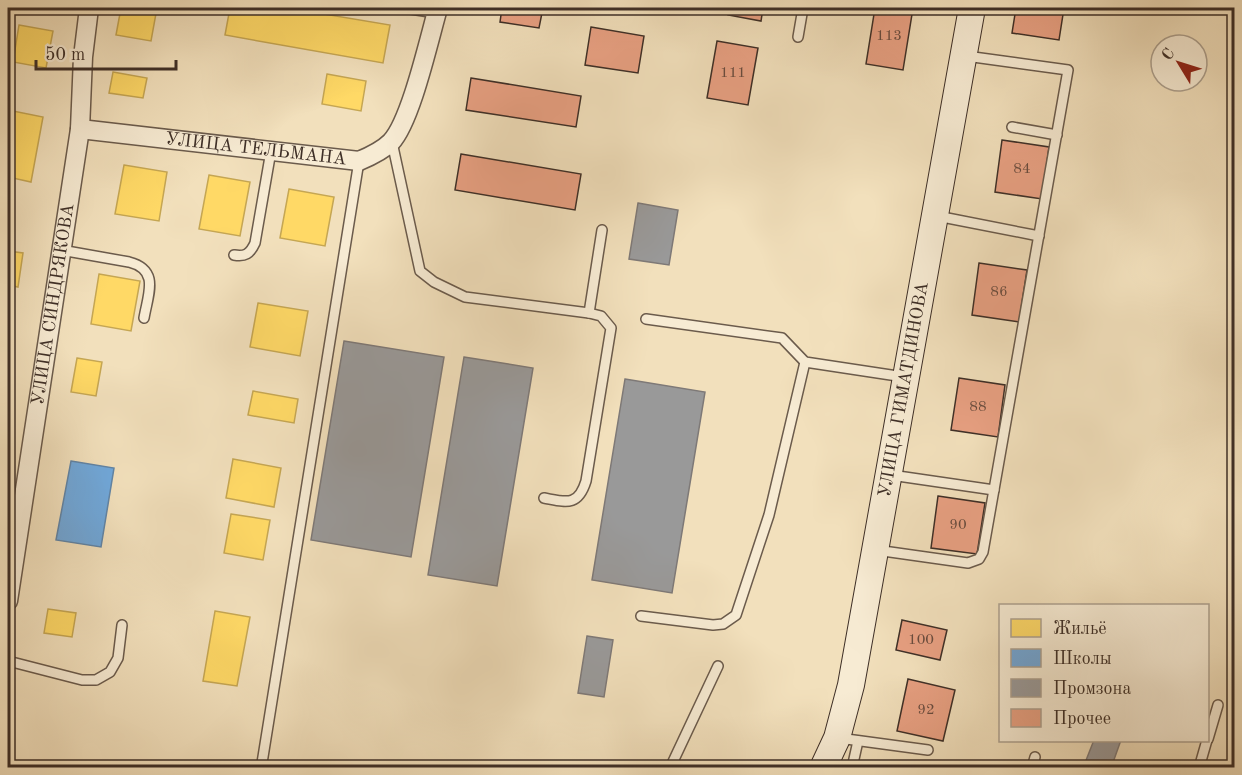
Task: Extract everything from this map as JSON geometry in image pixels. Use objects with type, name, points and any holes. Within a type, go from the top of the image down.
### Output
[{"type":"main road","name":"УЛИЦА ГИМАТДИНОВА","points":[[824,768],[848,739],[851,685],[972,8]]},
{"type":"street","name":"УЛИЦА СИНДРЯКОВА","points":[[8,601],[80,129],[83,57],[89,8]]},
{"type":"street","name":"УЛИЦА ТЕЛЬМАНА","points":[[80,129],[359,161],[378,152],[392,141],[405,121],[437,10]]},
{"type":"lane","points":[[404,8],[437,10]]},
{"type":"lane","points":[[798,37],[803,8]]},
{"type":"lane","points":[[875,550],[968,563],[975,561],[983,552],[1068,70],[963,55]]},
{"type":"lane","points":[[1012,128],[1057,135]]},
{"type":"lane","points":[[392,141],[420,271],[434,282],[465,297],[589,313],[600,316],[610,328],[582,494],[575,500],[567,502],[544,498]]},
{"type":"lane","points":[[234,255],[247,254],[255,243],[271,151]]},
{"type":"lane","points":[[262,763],[359,161]]},
{"type":"lane","points":[[935,215],[1039,236]]},
{"type":"lane","points":[[589,313],[602,231]]},
{"type":"lane","points":[[61,250],[138,264],[147,271],[151,279],[144,318]]},
{"type":"lane","points":[[646,319],[782,338],[805,362],[906,378]]},
{"type":"lane","points":[[641,616],[713,626],[723,624],[736,615],[769,515],[805,362]]},
{"type":"lane","points":[[888,474],[994,489]]},
{"type":"lane","points":[[8,661],[82,680],[96,680],[110,672],[118,658],[122,625]]},
{"type":"lane","points":[[670,768],[718,666]]},
{"type":"lane","points":[[1209,734],[1218,705]]},
{"type":"lane","points":[[852,768],[848,739],[928,750]]},
{"type":"lane","points":[[1199,768],[1206,742]]},
{"type":"lane","points":[[1032,768],[1035,757]]},
{"type":"building: Жильё","points":[[121,8],[157,8],[151,41],[116,35]]},
{"type":"building: Жильё","points":[[230,8],[288,8],[390,25],[383,63],[225,35]]},
{"type":"building: Жильё","points":[[19,25],[53,31],[46,68],[13,62]]},
{"type":"building: Жильё","points":[[113,72],[147,78],[143,98],[109,93]]},
{"type":"building: Жильё","points":[[327,74],[366,81],[361,111],[322,104]]},
{"type":"building: Жильё","points":[[8,110],[43,117],[31,182],[8,177]]},
{"type":"building: Жильё","points":[[124,165],[167,172],[159,221],[115,214]]},
{"type":"building: Жильё","points":[[209,175],[250,182],[240,236],[199,229]]},
{"type":"building: Жильё","points":[[289,189],[334,197],[325,246],[280,238]]},
{"type":"building: Жильё","points":[[8,251],[23,253],[18,287],[8,285]]},
{"type":"building: Жильё","points":[[99,274],[140,281],[131,331],[91,324]]},
{"type":"building: Жильё","points":[[258,303],[308,311],[300,356],[250,347]]},
{"type":"building: Жильё","points":[[77,358],[102,362],[96,396],[71,392]]},
{"type":"building: Жильё","points":[[253,391],[298,399],[294,423],[248,415]]},
{"type":"building: Жильё","points":[[233,459],[281,468],[274,507],[226,498]]},
{"type":"building: Жильё","points":[[231,514],[270,520],[263,560],[224,553]]},
{"type":"building: Жильё","points":[[48,609],[76,613],[72,637],[44,633]]},
{"type":"building: Жильё","points":[[215,611],[250,617],[237,686],[203,681]]},
{"type":"building: Школы","points":[[71,461],[114,468],[101,547],[56,540]]},
{"type":"building: Промзона","points":[[638,203],[678,210],[669,265],[629,259]]},
{"type":"building: Промзона","points":[[344,341],[444,357],[411,557],[311,540]]},
{"type":"building: Промзона","points":[[464,357],[533,368],[497,586],[428,575]]},
{"type":"building: Промзона","points":[[625,379],[705,392],[672,593],[592,580]]},
{"type":"building: Промзона","points":[[587,636],[613,640],[604,697],[578,693]]},
{"type":"building: Промзона","points":[[1093,742],[1120,742],[1111,768],[1083,768]]},
{"type":"building: Прочее","points":[[502,8],[543,8],[539,28],[500,22]]},
{"type":"building: Прочее","points":[[729,8],[763,8],[761,21],[728,15]]},
{"type":"building: Прочее","points":[[875,8],[913,8],[903,70],[866,64]]},
{"type":"building: Прочее","points":[[1016,8],[1064,8],[1059,40],[1012,33]]},
{"type":"building: Прочее","points":[[591,27],[644,36],[638,73],[585,65]]},
{"type":"building: Прочее","points":[[717,41],[758,48],[748,105],[707,98]]},
{"type":"building: Прочее","points":[[471,78],[581,96],[576,127],[466,110]]},
{"type":"building: Прочее","points":[[1002,140],[1049,147],[1042,199],[995,192]]},
{"type":"building: Прочее","points":[[461,154],[581,174],[575,210],[455,190]]},
{"type":"building: Прочее","points":[[979,263],[1027,270],[1019,322],[972,315]]},
{"type":"building: Прочее","points":[[959,378],[1005,385],[998,437],[951,430]]},
{"type":"building: Прочее","points":[[938,496],[985,503],[977,554],[931,548]]},
{"type":"building: Прочее","points":[[902,620],[947,630],[940,660],[896,650]]},
{"type":"building: Прочее","points":[[908,679],[955,690],[943,741],[897,731]]}]
